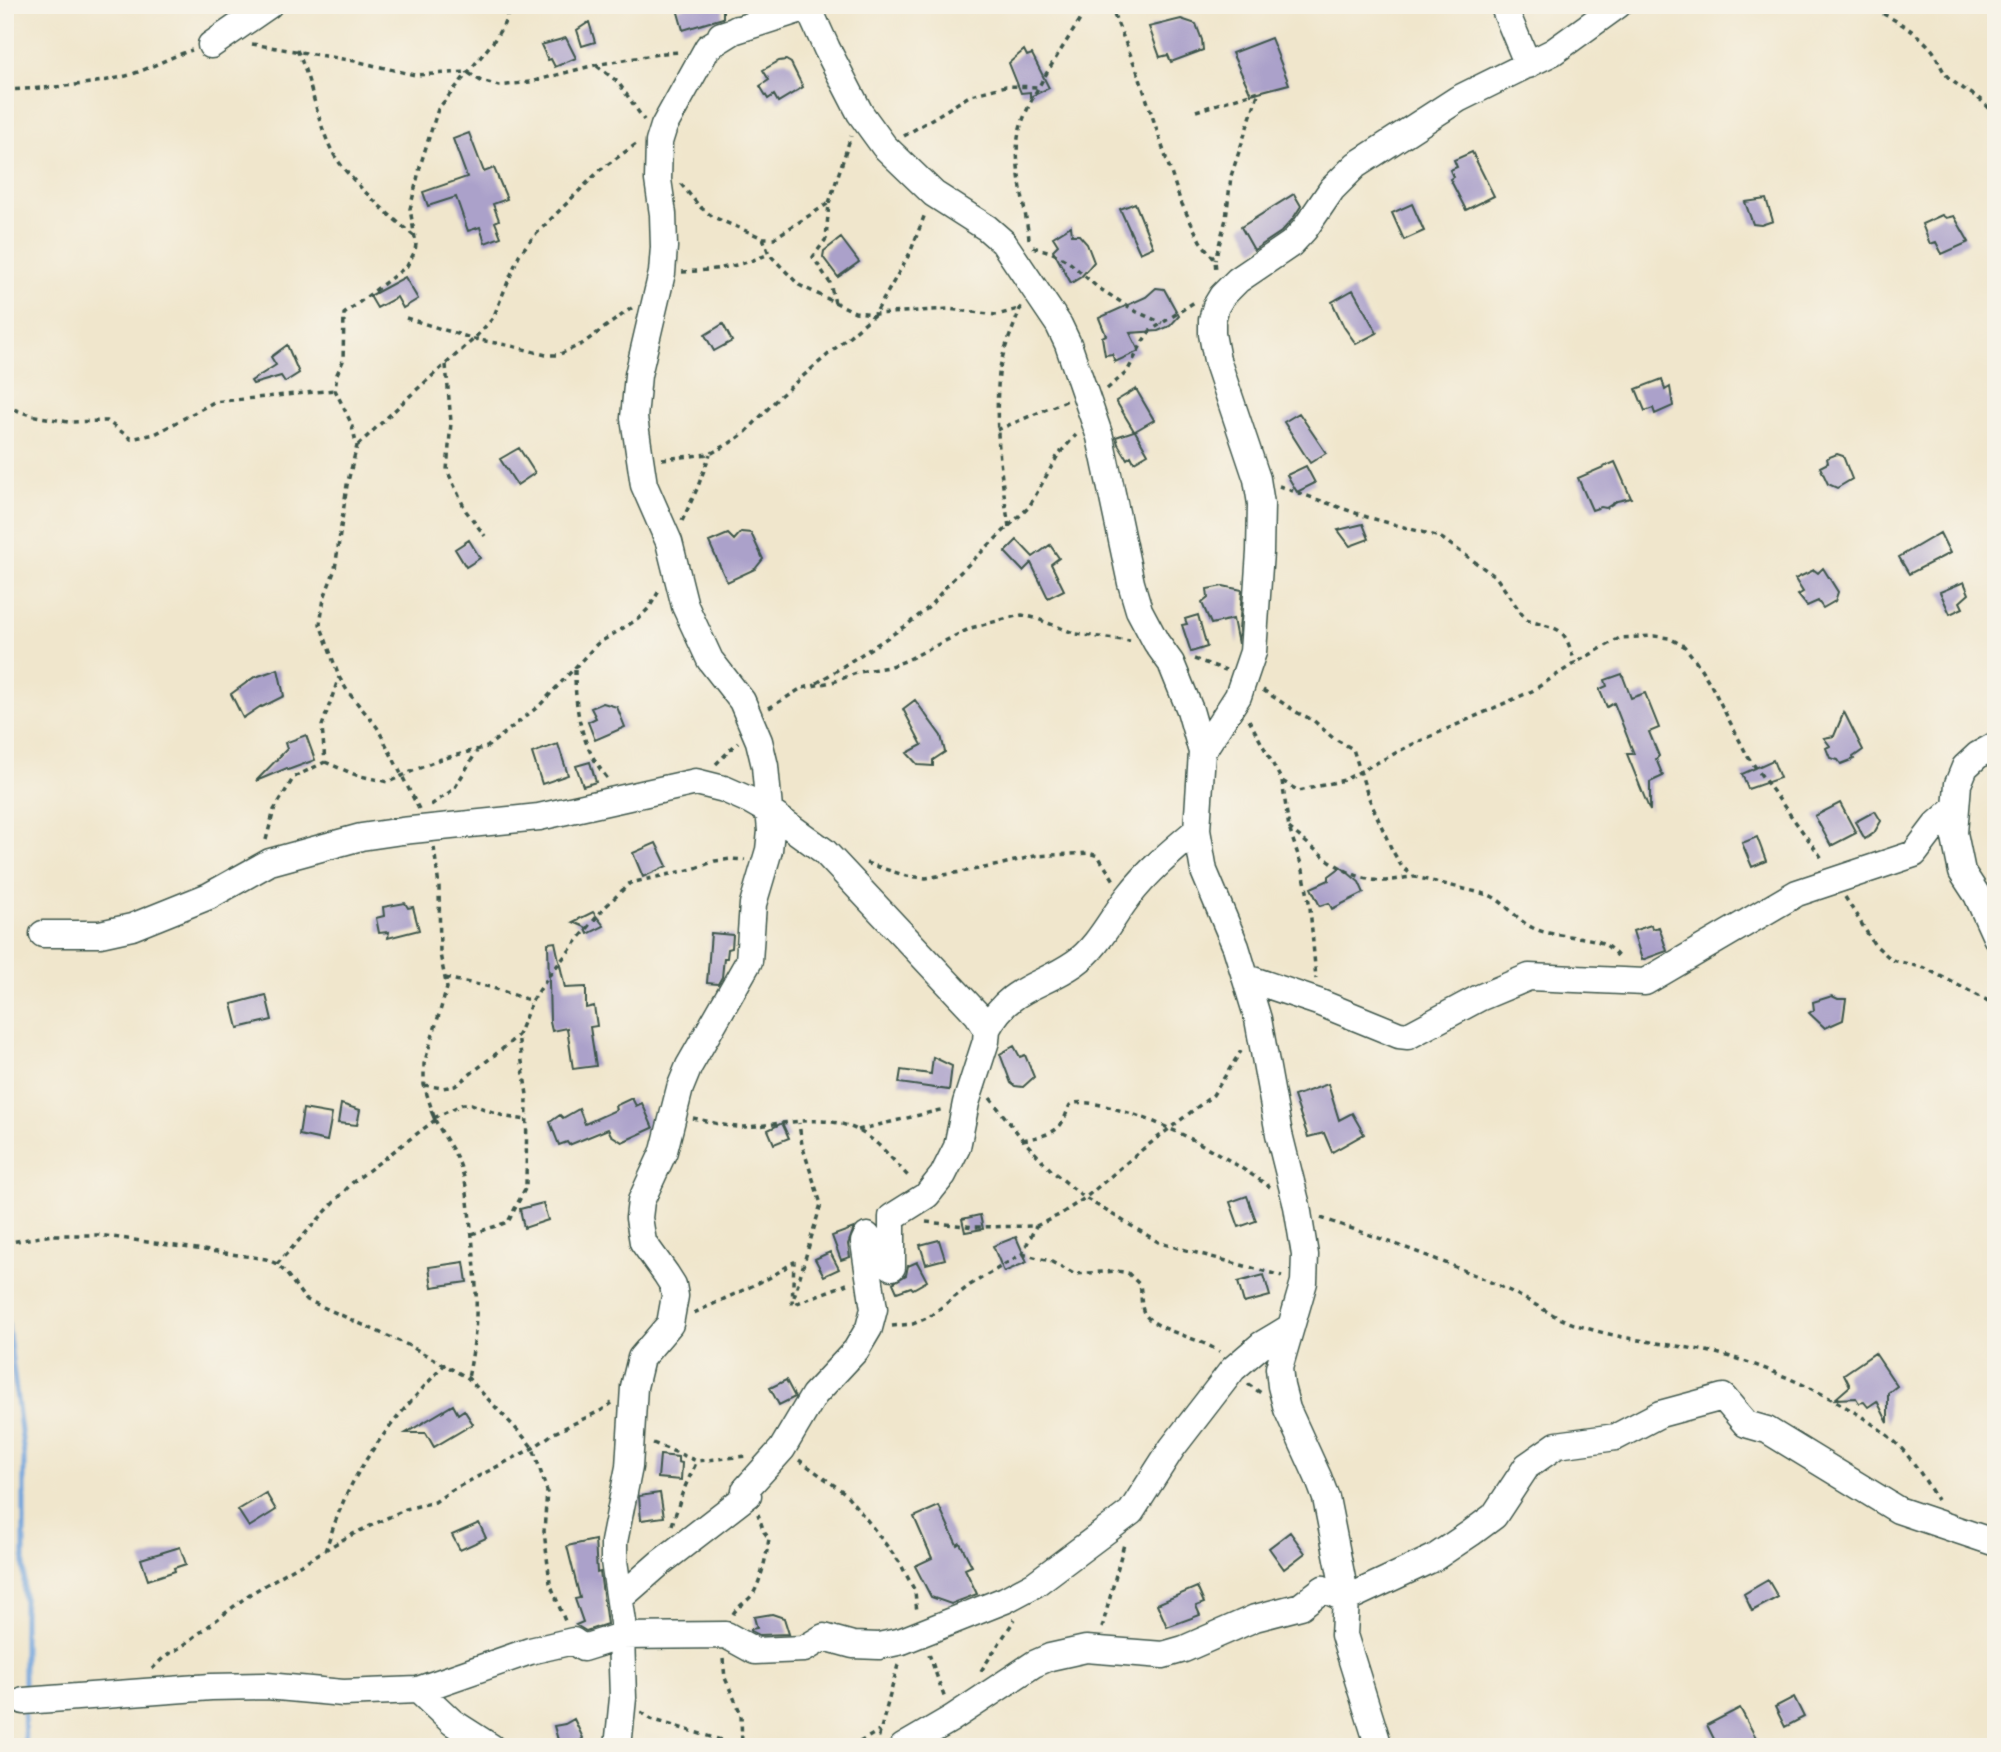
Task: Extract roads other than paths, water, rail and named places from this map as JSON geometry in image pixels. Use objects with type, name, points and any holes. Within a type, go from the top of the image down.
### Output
[{"type":"street","points":[[211,45],[269,5]]},
{"type":"street","points":[[1503,5],[1528,65]]},
{"type":"street","points":[[1202,752],[1241,688],[1253,652],[1261,504],[1257,479],[1226,387],[1212,334],[1212,320],[1220,293],[1291,244],[1332,189],[1356,166],[1458,99],[1553,52],[1618,5]]},
{"type":"street","points":[[618,1747],[623,1698],[621,1636],[624,1629],[614,1542],[629,1467],[634,1387],[641,1358],[670,1324],[675,1296],[673,1285],[643,1242],[639,1218],[640,1201],[664,1151],[680,1088],[689,1066],[749,961],[753,904],[765,866],[771,831],[765,766],[752,724],[742,701],[710,660],[685,606],[669,542],[644,485],[639,460],[635,435],[635,396],[660,282],[663,214],[658,138],[708,47],[737,29],[808,6],[860,113],[884,146],[934,194],[987,228],[1003,242],[1027,275],[1059,325],[1089,405],[1108,468],[1139,610],[1180,683],[1202,752],[1197,830],[1204,871],[1247,978],[1258,1019],[1279,1134],[1297,1206],[1304,1255],[1304,1282],[1279,1368],[1282,1386],[1287,1409],[1326,1498],[1346,1599],[1344,1635],[1379,1747]]},
{"type":"street","points":[[1996,745],[1978,755],[1965,767],[1958,785],[1954,834],[1962,872],[1977,895],[1996,937]]},
{"type":"street","points":[[43,934],[100,934],[132,928],[209,896],[270,862],[432,816],[539,817],[696,782],[724,789],[770,812],[824,851],[977,1014],[987,1029]]},
{"type":"street","points":[[1247,978],[1318,1002],[1399,1035],[1408,1036],[1479,998],[1529,977],[1645,982],[1797,894],[1914,855],[1936,825],[1955,808]]},
{"type":"street","points":[[620,1598],[660,1563],[748,1496],[745,1490],[782,1449],[814,1395],[856,1350],[869,1328],[874,1309],[864,1242],[867,1236],[892,1267],[892,1217],[927,1195],[953,1157],[966,1103],[986,1041],[987,1029],[995,1014],[1005,1001],[1052,978],[1077,962],[1093,947],[1147,875],[1197,830]]},
{"type":"street","points":[[24,1701],[211,1687],[267,1686],[343,1693],[418,1690],[530,1651],[573,1641],[583,1648],[621,1636],[726,1635],[755,1651],[804,1649],[824,1637],[853,1645],[879,1646],[912,1637],[1005,1600],[1035,1584],[1131,1512],[1172,1448],[1233,1369],[1261,1345],[1291,1326]]},
{"type":"street","points":[[903,1747],[1034,1664],[1063,1653],[1086,1649],[1163,1655],[1184,1649],[1255,1618],[1301,1606],[1324,1589],[1346,1599],[1434,1558],[1471,1533],[1494,1516],[1527,1466],[1557,1445],[1616,1437],[1660,1414],[1723,1397],[1746,1424],[1767,1430],[1898,1510],[1996,1543]]},
{"type":"street","points":[[418,1690],[452,1722],[491,1747]]},
{"type":"waterway","points":[[5,1303],[24,1455],[24,1695]]},
{"type":"waterway","points":[[24,1708],[25,1747]]}]
